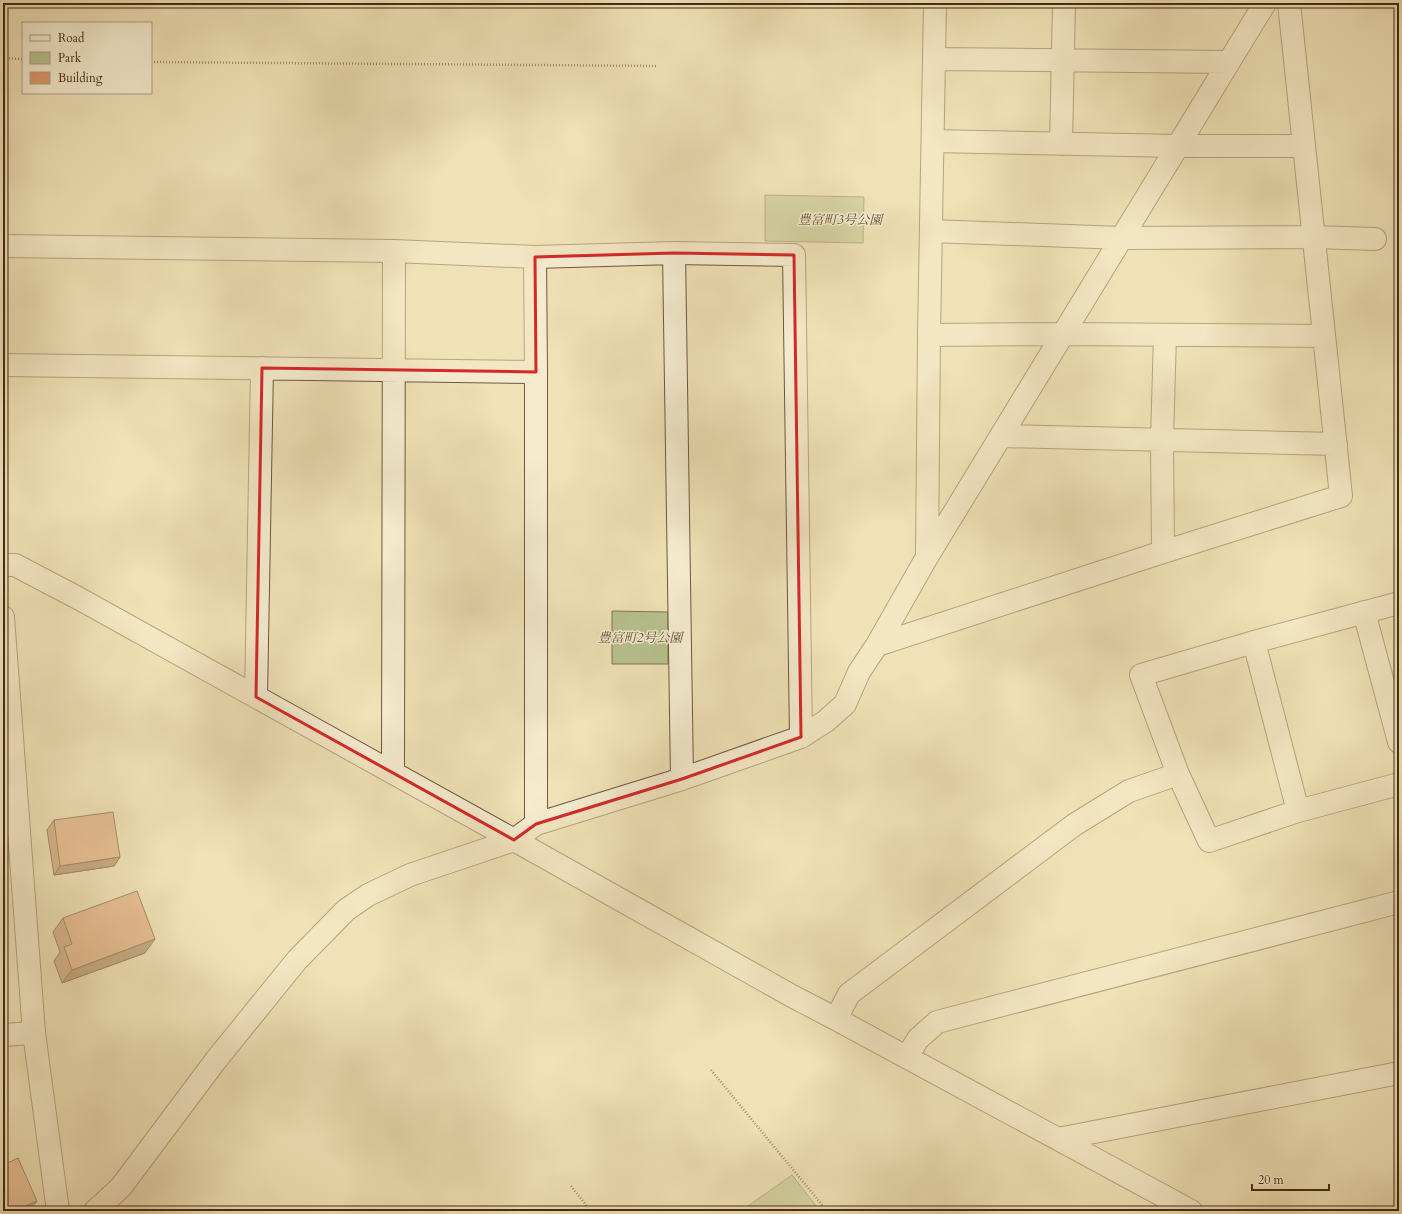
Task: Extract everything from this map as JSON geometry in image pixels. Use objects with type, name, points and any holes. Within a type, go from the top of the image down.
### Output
[{"type":"street","points":[[927,557],[929,335],[935,3]]},
{"type":"street","points":[[1062,144],[1064,3]]},
{"type":"street","points":[[95,1211],[121,1187],[216,1060],[296,960],[346,910],[368,895],[410,875],[514,840],[536,824],[682,779],[801,737],[826,721],[845,704],[859,672],[877,645],[927,557],[1264,3]]},
{"type":"street","points":[[877,645],[1341,496],[1289,3]]},
{"type":"street","points":[[934,59],[1229,62]]},
{"type":"street","points":[[932,141],[1178,146],[1304,146]]},
{"type":"street","points":[[931,230],[1122,238],[1314,237],[1376,239]]},
{"type":"street","points":[[3,246],[394,251],[535,257],[674,253],[794,255],[801,737]]},
{"type":"street","points":[[393,773],[394,251]]},
{"type":"street","points":[[674,253],[682,779]]},
{"type":"street","points":[[535,257],[536,824]]},
{"type":"street","points":[[929,335],[1165,334],[1324,336]]},
{"type":"street","points":[[1163,552],[1162,440],[1165,334]]},
{"type":"street","points":[[3,365],[536,372]]},
{"type":"street","points":[[256,697],[262,368]]},
{"type":"street","points":[[1001,436],[1336,444]]},
{"type":"street","points":[[3,564],[15,565],[514,840],[661,924],[792,996],[1191,1211]]},
{"type":"street","points":[[1399,603],[1254,642],[1141,675],[1178,774],[1209,841],[1298,811],[1399,784]]},
{"type":"street","points":[[1364,612],[1399,742]]},
{"type":"street","points":[[3,627],[34,1033],[58,1211]]},
{"type":"street","points":[[1254,642],[1298,811]]},
{"type":"street","points":[[836,1019],[848,994],[1074,825],[1129,791],[1178,774]]},
{"type":"street","points":[[907,1057],[918,1039],[937,1022],[1399,902]]},
{"type":"street","points":[[3,1035],[34,1033]]},
{"type":"street","points":[[1058,1139],[1399,1073]]},
{"type":"path","points":[[3,58],[22,59]]},
{"type":"path","points":[[152,62],[658,66]]},
{"type":"path","points":[[711,1070],[827,1211]]},
{"type":"path","points":[[571,1186],[591,1211]]},
{"type":"highlighted area","points":[[674,253],[794,255],[801,737],[682,779],[536,824],[514,840],[256,697],[262,368],[536,372],[535,257]]},
{"type":"green space","name":"豊富町3号公園","points":[[765,195],[864,197],[863,243],[765,241]]},
{"type":"green space","name":"豊富町2号公園","points":[[612,611],[668,612],[668,664],[612,664]]},
{"type":"green space","points":[[792,1175],[820,1211],[741,1211]]},
{"type":"building","points":[[113,812],[120,857],[60,866],[54,820]]},
{"type":"building","points":[[137,891],[155,939],[72,970],[64,947],[72,944],[63,918]]},
{"type":"building","points":[[18,1158],[37,1201],[14,1211],[3,1211],[3,1165]]}]
